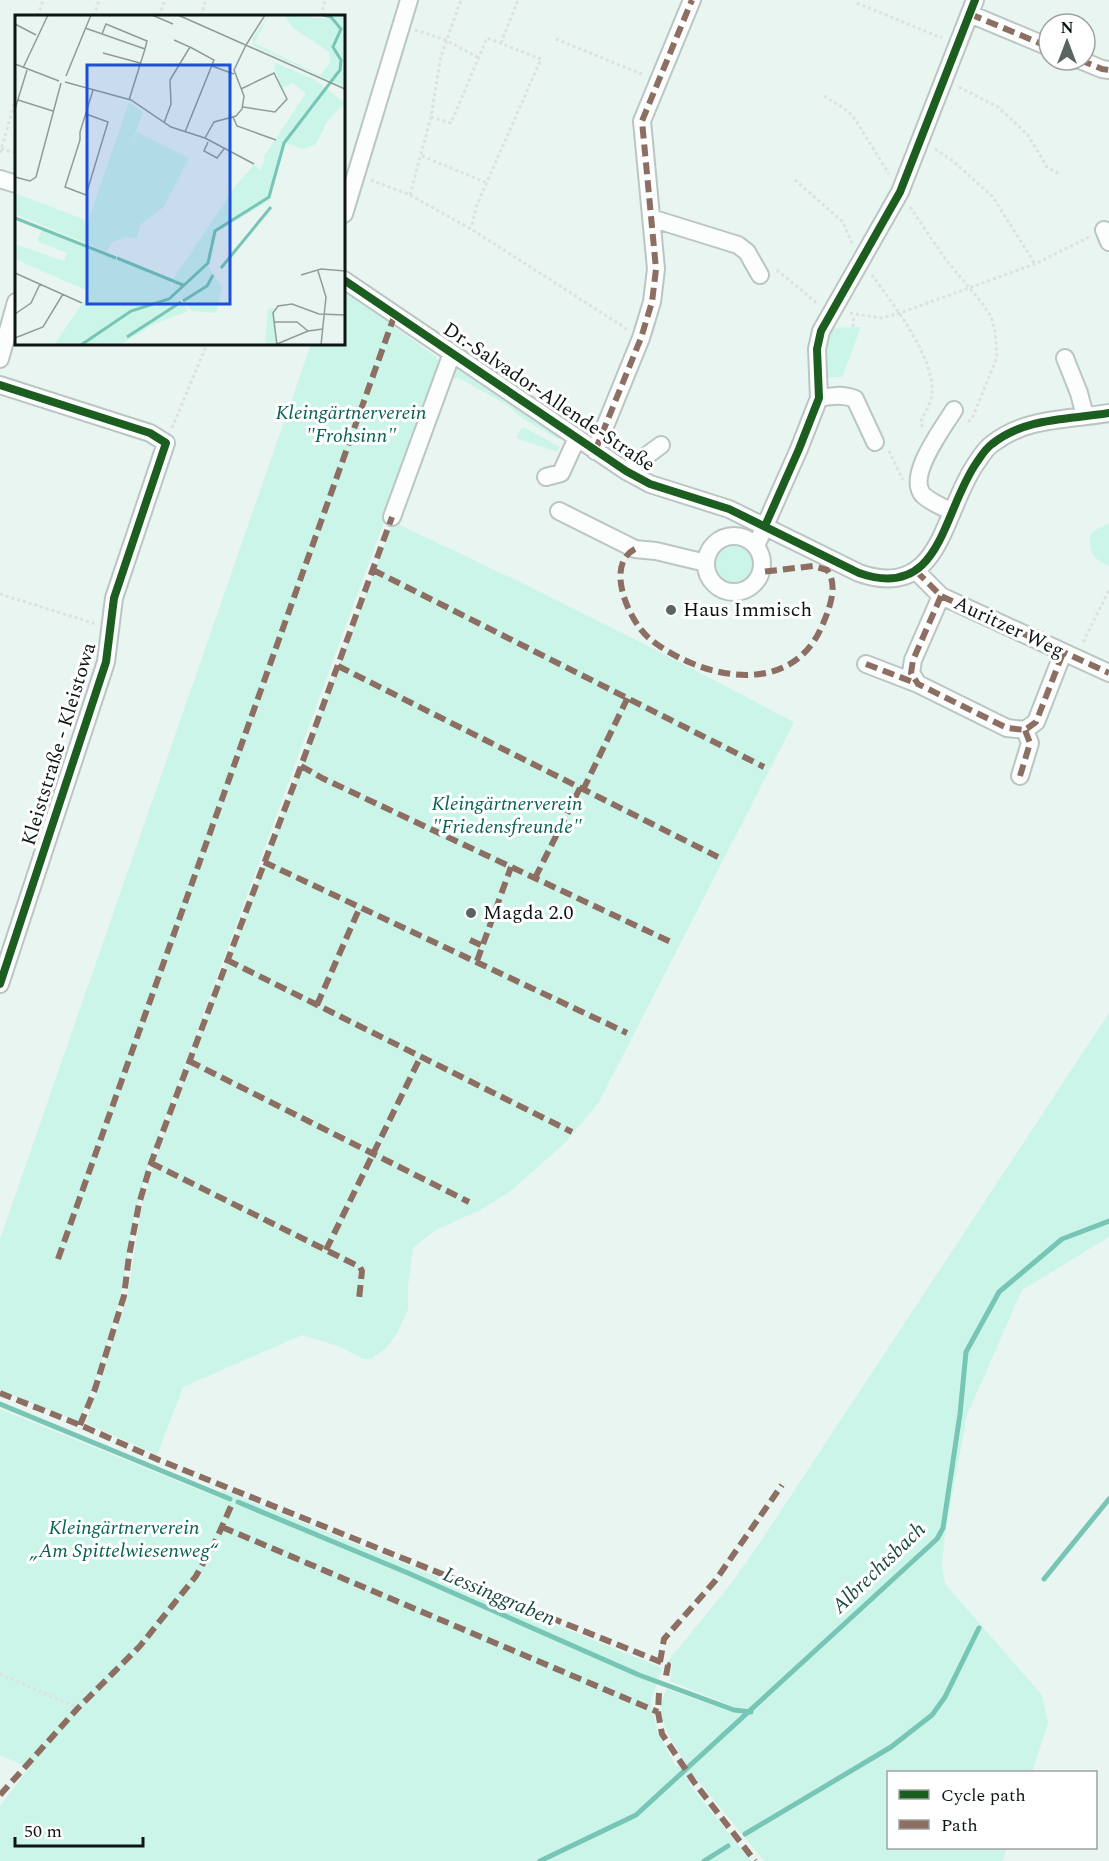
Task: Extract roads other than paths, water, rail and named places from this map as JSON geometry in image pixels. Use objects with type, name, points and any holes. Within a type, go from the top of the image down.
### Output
[{"type":"street","points":[[345,211],[409,0]]},
{"type":"street","points":[[595,451],[641,338],[652,302],[656,270],[642,121],[692,0]]},
{"type":"street","points":[[756,546],[819,398],[818,349],[821,331],[900,192],[972,7],[1037,41]]},
{"type":"street","points":[[0,179],[15,184]]},
{"type":"street","points":[[651,218],[738,245],[747,252],[760,275]]},
{"type":"street","name":"Dr.-Salvador-Allende-Straße","points":[[345,281],[595,451],[650,484],[729,509],[858,573],[878,580],[893,579],[916,571]]},
{"type":"street","points":[[0,359],[15,306]]},
{"type":"street","points":[[392,518],[452,353]]},
{"type":"street","points":[[1065,358],[1079,393],[1085,416]]},
{"type":"street","name":"Kleiststraße - Kleistowa","points":[[0,385],[150,433],[165,443],[114,598],[106,662],[0,984]]},
{"type":"street","points":[[819,398],[836,395],[855,399],[875,442]]},
{"type":"street","points":[[952,512],[923,495],[917,480],[919,472],[954,410]]},
{"type":"street","points":[[916,571],[929,560],[968,475],[990,445],[1027,425],[1109,413]]},
{"type":"street","points":[[546,477],[561,473],[577,438]]},
{"type":"street","points":[[626,471],[661,445]]},
{"type":"street","points":[[559,512],[635,549],[656,551],[706,563]]},
{"type":"street","points":[[729,537],[739,537],[756,546],[762,562],[761,572],[751,586],[734,592],[717,587],[711,580],[706,563],[713,546],[729,537]]},
{"type":"street","name":"Auritzer Weg","points":[[916,571],[941,596],[1109,673]]},
{"type":"street","points":[[918,684],[911,673],[913,660],[941,596]]},
{"type":"street","points":[[866,664],[918,684],[1007,728],[1025,730],[1036,722],[1069,655]]},
{"type":"street","points":[[1020,776],[1030,743],[1025,730]]},
{"type":"waterway","name":"Albrechtsbach","points":[[540,1861],[636,1815],[937,1539],[943,1528],[960,1414],[966,1352],[999,1292],[1062,1239],[1109,1221]]},
{"type":"waterway","name":"Lessinggraben","points":[[0,1404],[230,1499]]},
{"type":"waterway","points":[[1044,1579],[1109,1499]]},
{"type":"waterway","name":"Lessinggraben","points":[[238,1502],[408,1573],[639,1675],[734,1710],[751,1712]]},
{"type":"waterway","points":[[745,1834],[891,1747],[932,1715],[945,1697],[979,1628]]},
{"type":"waterway","points":[[704,1861],[728,1846]]},
{"type":"place","name":"Haus Immisch","points":[[671,610]]},
{"type":"place","name":"Magda 2.0","points":[[471,913]]},
{"type":"park label","name":"Kleingärtnerverein \"Frohsinn\"","points":[[351,424]]},
{"type":"park label","name":"Kleingärtnerverein \"Friedensfreunde\"","points":[[507,816]]},
{"type":"park label","name":"Kleingärtnerverein „Am Spittelwiesenweg“","points":[[124,1540]]}]
